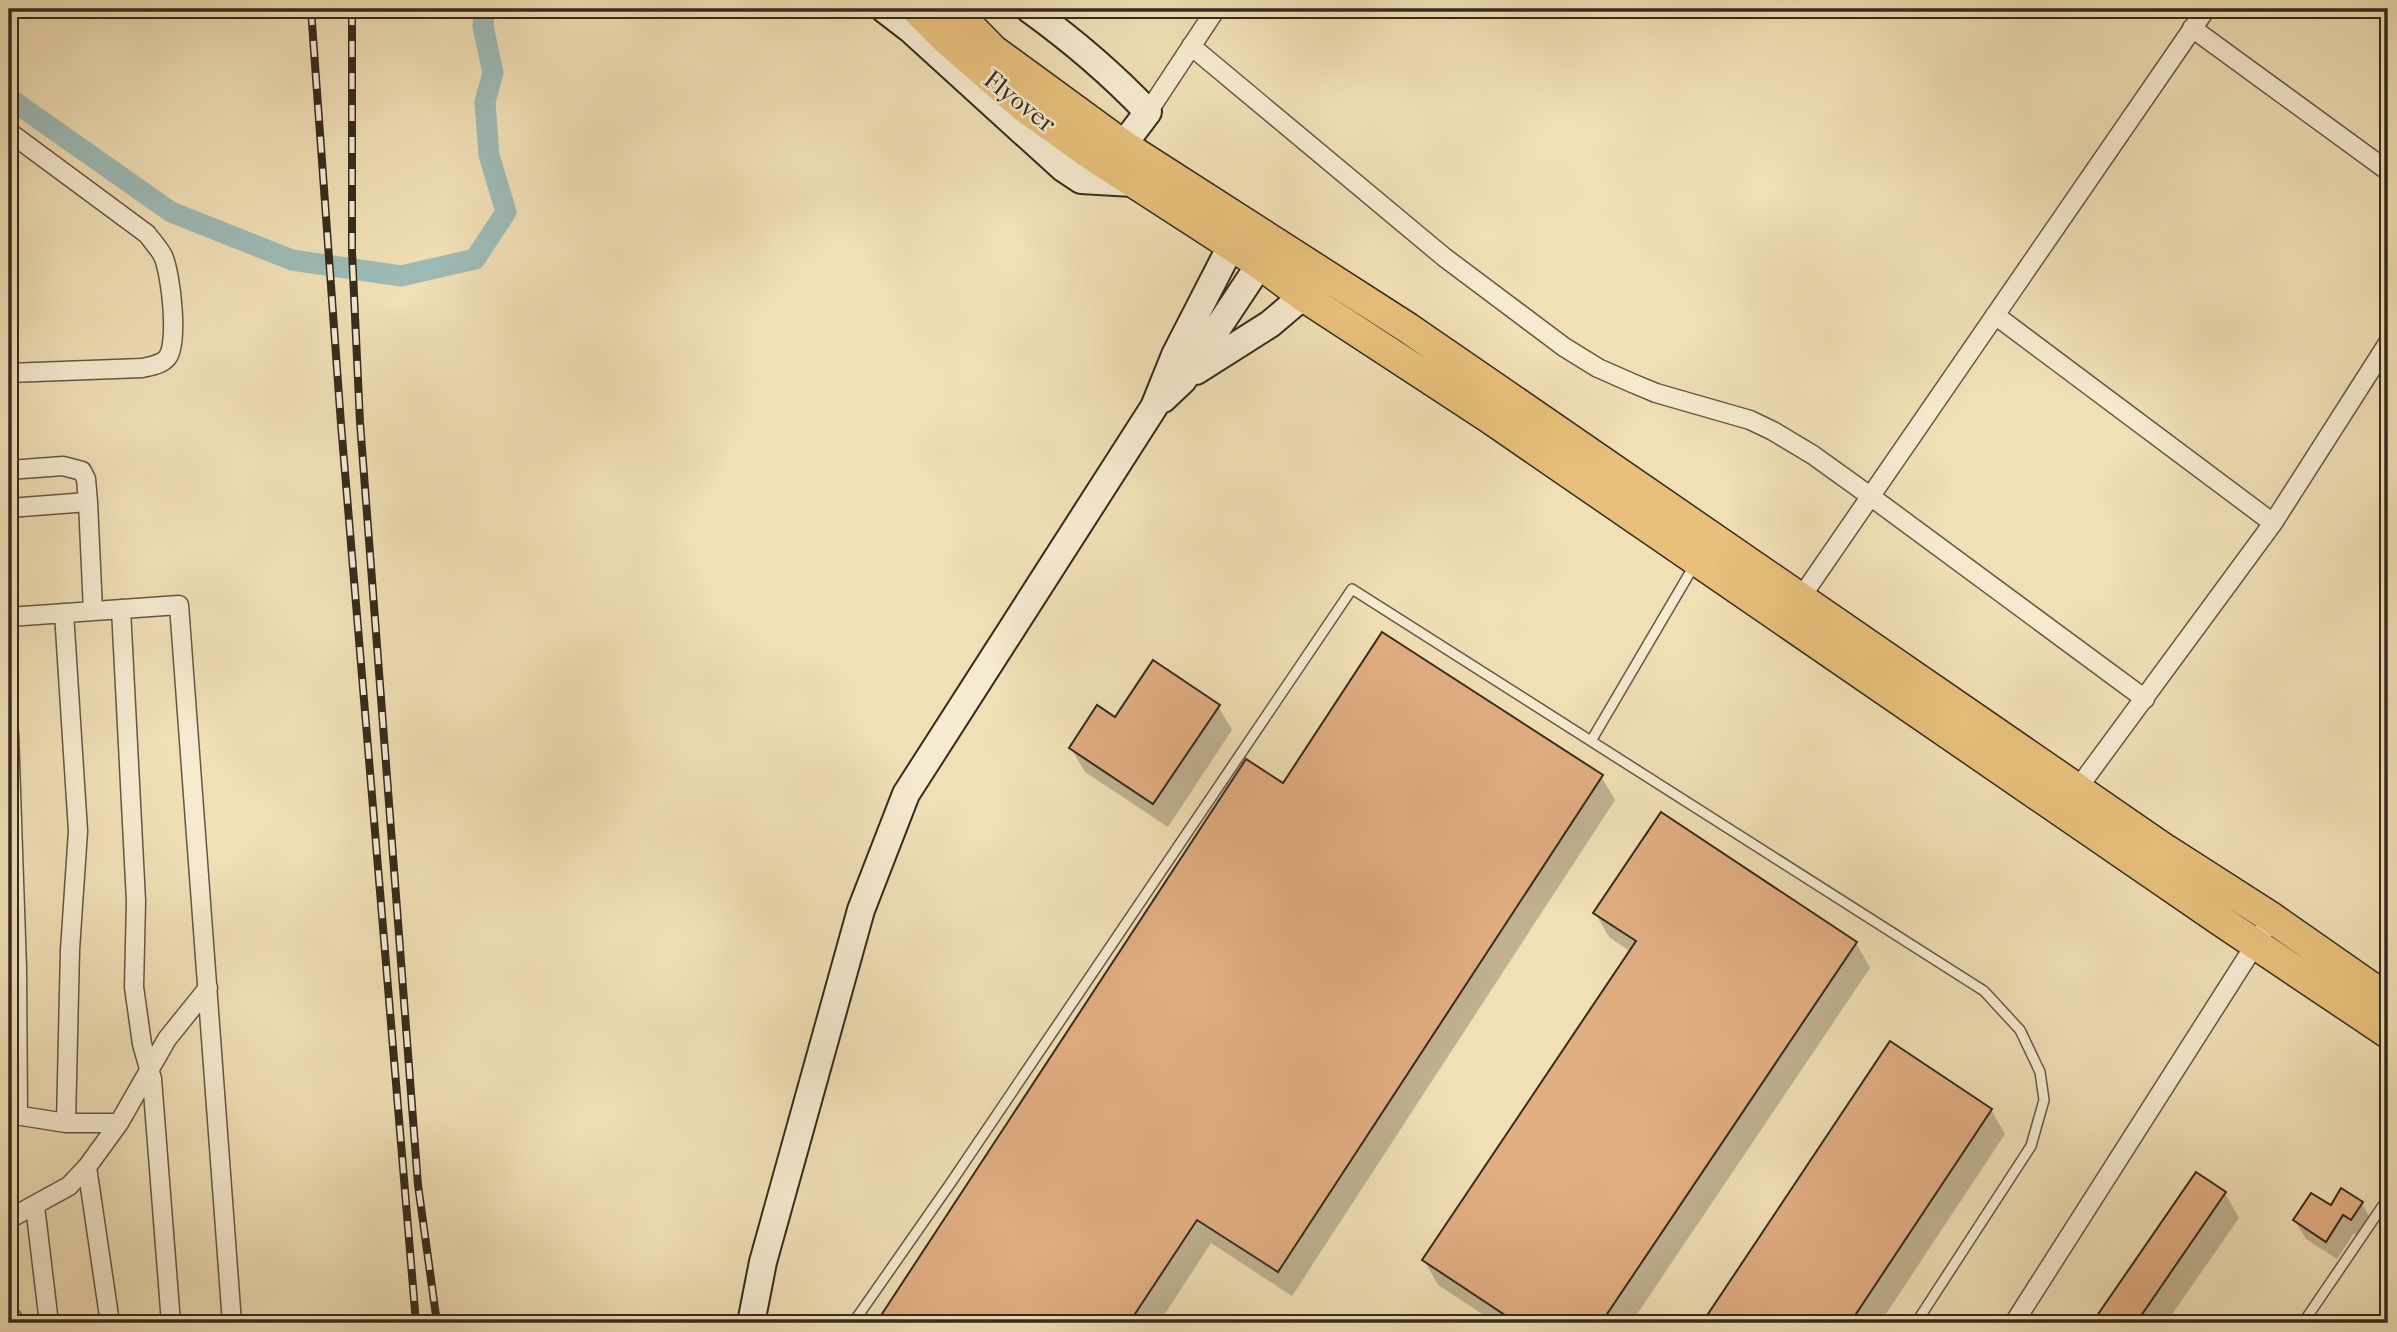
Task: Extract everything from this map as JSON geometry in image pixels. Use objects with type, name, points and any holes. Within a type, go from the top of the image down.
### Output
[{"type":"main road","name":"Flyover","points":[[916,9],[1023,106],[1133,183],[1260,264],[1303,296],[1488,417],[1697,562],[1793,609]]},
{"type":"main road","name":"Flyover","points":[[953,9],[993,50],[1122,145],[1408,328],[1793,609]]},
{"type":"main road","points":[[1793,609],[2078,788],[2221,921],[2388,1033]]},
{"type":"main road","points":[[1793,609],[2156,859],[2240,897],[2388,999]]},
{"type":"street","points":[[884,9],[910,29],[1062,168],[1081,180],[1133,183]]},
{"type":"street","points":[[1029,9],[1115,77],[1148,112]]},
{"type":"street","points":[[1122,145],[1148,112],[1216,9]]},
{"type":"street","points":[[1793,609],[2206,9]]},
{"type":"street","points":[[2192,28],[2388,171]]},
{"type":"street","points":[[1191,46],[1444,257],[1564,347],[1598,368],[1644,388],[1750,419],[1813,456],[2145,699]]},
{"type":"street","points":[[9,373],[142,368],[161,364],[169,357],[173,336],[170,289],[163,256],[146,234],[10,137]]},
{"type":"street","points":[[751,1323],[763,1262],[861,910],[906,793],[1154,407],[1175,355],[1231,246]]},
{"type":"street","points":[[1183,380],[1260,264]]},
{"type":"street","points":[[1154,407],[1183,380],[1269,324],[1303,296]]},
{"type":"street","points":[[1995,315],[2273,523]]},
{"type":"street","points":[[2078,788],[2273,523],[2388,343]]},
{"type":"street","points":[[9,470],[75,468],[82,471],[86,479],[93,611]]},
{"type":"street","points":[[9,508],[88,508]]},
{"type":"street","points":[[9,617],[179,605],[232,1323]]},
{"type":"street","points":[[121,609],[136,901],[134,987],[142,1044],[150,1067],[171,1323]]},
{"type":"street","points":[[64,613],[78,831],[70,950],[66,1123]]},
{"type":"street","points":[[9,733],[17,968],[14,1115],[66,1123],[119,1123]]},
{"type":"street","points":[[2014,1323],[2272,918]]},
{"type":"street","points":[[9,1219],[69,1186],[87,1167],[119,1123],[167,1039],[208,988]]},
{"type":"street","points":[[87,1167],[110,1323]]},
{"type":"street","points":[[35,1206],[48,1323]]},
{"type":"street","points":[[9,1314],[16,1323]]},
{"type":"lane","points":[[1591,741],[1697,562]]},
{"type":"lane","points":[[853,1323],[1352,589],[1984,991],[2020,1030],[2040,1072],[2044,1100],[2031,1146],[1916,1323]]},
{"type":"lane","points":[[2303,1323],[2388,1198]]},
{"type":"building","points":[[1382,632],[1603,775],[1278,1272],[1197,1220],[1129,1323],[876,1323],[1246,759],[1283,783]]},
{"type":"building","points":[[1153,660],[1220,705],[1153,804],[1069,748],[1097,705],[1115,717]]},
{"type":"building","points":[[1661,812],[1857,942],[1601,1323],[1517,1323],[1422,1260],[1636,941],[1593,913]]},
{"type":"building","points":[[1890,1041],[1992,1109],[1850,1323],[1702,1323]]},
{"type":"building","points":[[2196,1172],[2226,1192],[2136,1323],[2092,1323]]},
{"type":"building","points":[[2341,1188],[2363,1202],[2351,1220],[2343,1215],[2326,1242],[2293,1220],[2311,1193],[2331,1205]]},
{"type":"waterway","points":[[9,98],[171,212],[292,260],[401,276],[475,259],[506,212],[489,155],[485,102],[493,73],[483,26],[484,9]]},
{"type":"railway","points":[[311,9],[341,424],[416,1323]]},
{"type":"railway","points":[[352,9],[352,252],[360,422],[418,1185],[437,1323]]}]
